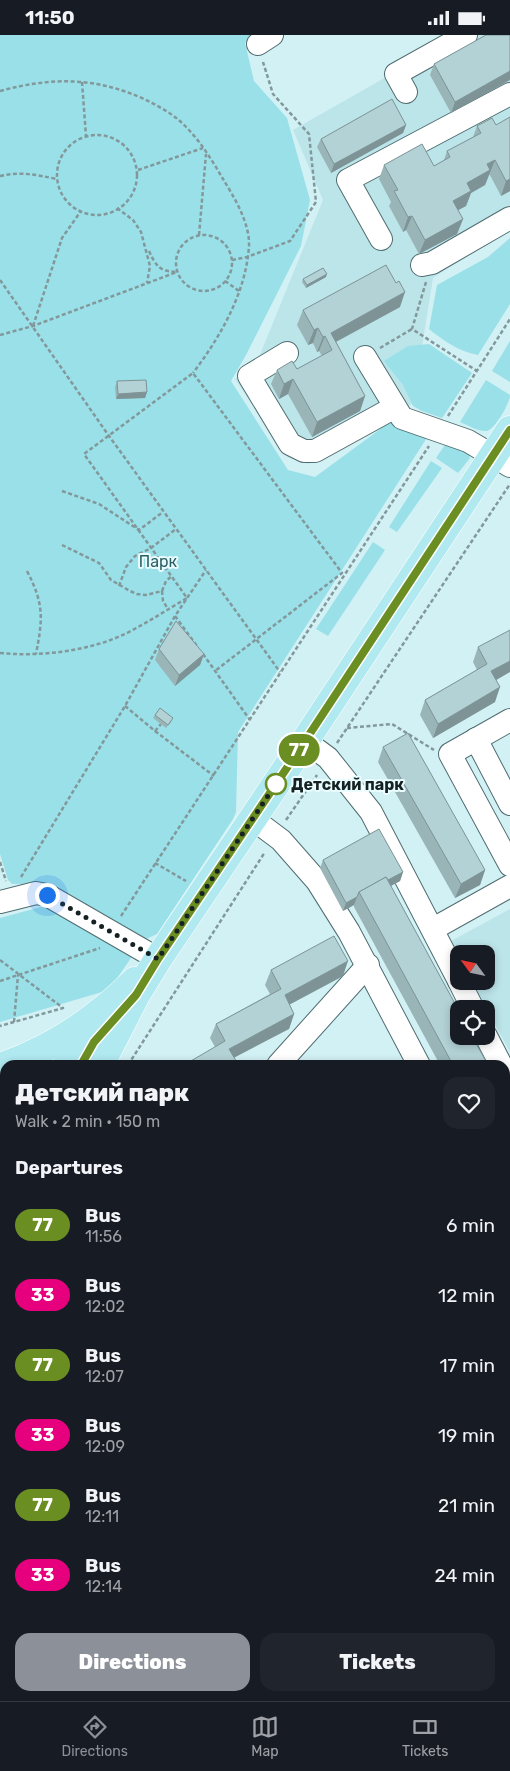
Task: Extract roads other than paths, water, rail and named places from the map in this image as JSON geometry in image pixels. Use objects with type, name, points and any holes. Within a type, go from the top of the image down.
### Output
[{"type":"main road","points":[[92,1057],[136,995],[158,959],[305,741],[502,461],[510,430]]},
{"type":"main road","points":[[18,1060],[43,1050],[104,1010],[158,959]]},
{"type":"street","points":[[406,92],[396,74],[466,35]]},
{"type":"street","points":[[381,239],[348,179],[510,94]]},
{"type":"street","points":[[427,264],[510,217]]},
{"type":"street","points":[[288,353],[249,376],[290,444],[304,451],[315,451],[395,407]]},
{"type":"street","points":[[365,357],[402,418],[468,441],[502,461]]},
{"type":"street","points":[[510,720],[450,754],[510,865]]},
{"type":"street","points":[[476,739],[510,804]]},
{"type":"street","points":[[305,741],[328,758],[359,802],[371,812],[450,963]]},
{"type":"street","points":[[490,827],[510,815]]},
{"type":"street","points":[[252,819],[302,855],[368,965],[416,1060]]},
{"type":"street","points":[[433,929],[510,886]]},
{"type":"street","points":[[6,901],[36,893],[47,895],[158,959]]},
{"type":"street","points":[[282,1060],[368,965]]},
{"type":"street","points":[[491,1045],[498,1060]]},
{"type":"place","name":"Детский парк","points":[[276,784]]},
{"type":"park label","name":"Парк","points":[[158,561]]}]
